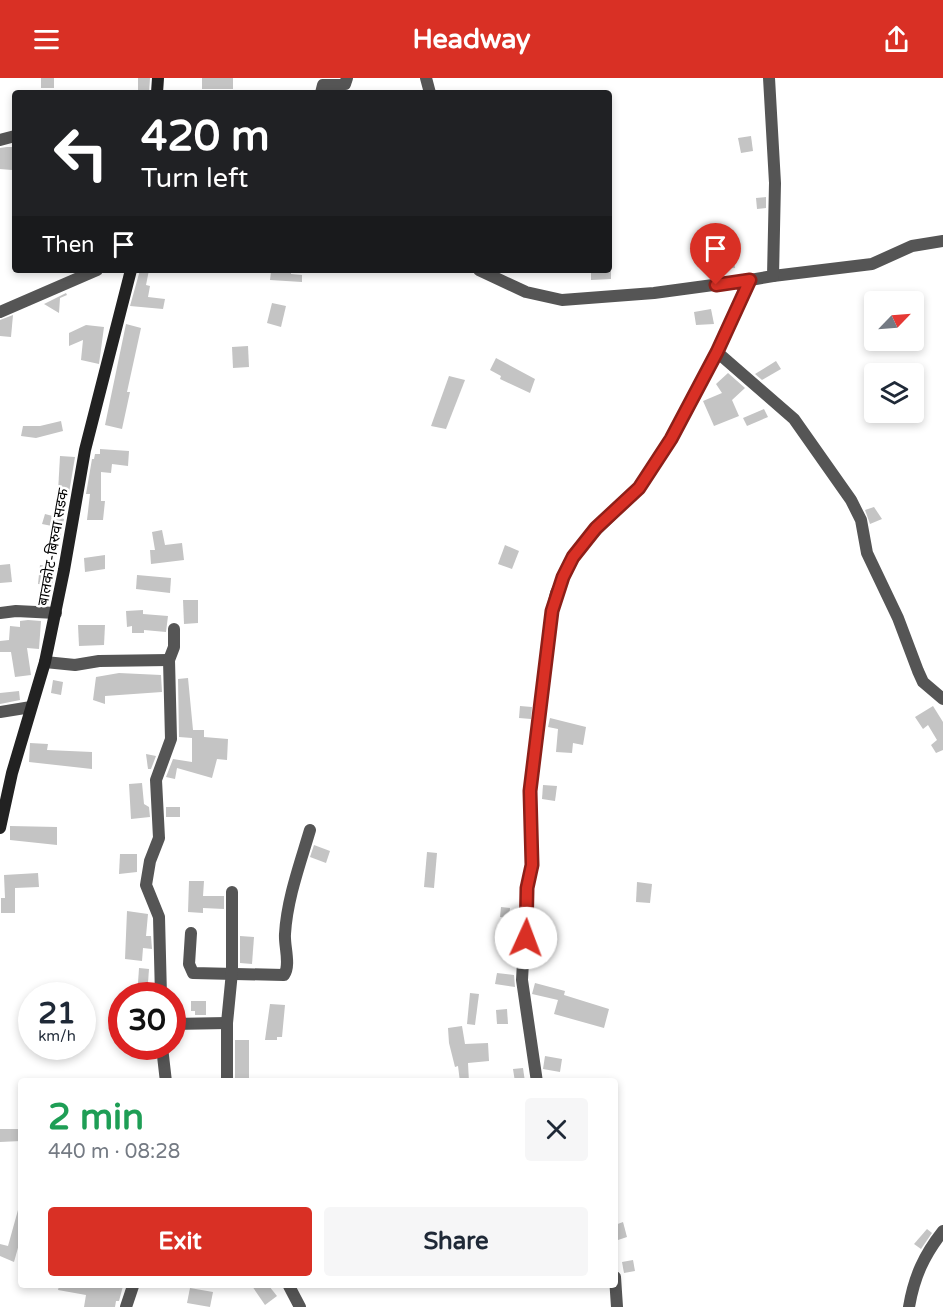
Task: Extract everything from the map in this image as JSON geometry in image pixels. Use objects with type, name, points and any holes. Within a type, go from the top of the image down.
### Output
[{"type":"main road","name":"बालकोट-बिरुवा सडक","points":[[0,828],[6,774],[45,662],[85,450],[130,273]]},
{"type":"street","points":[[322,90],[323,85],[345,84],[346,78]]},
{"type":"street","points":[[769,78],[775,183],[773,276]]},
{"type":"street","points":[[485,273],[526,292],[562,300],[654,293],[872,264],[912,246],[943,241]]},
{"type":"street","points":[[0,312],[90,273]]},
{"type":"street","points":[[536,1078],[522,980],[527,888],[532,865],[530,791],[552,611],[560,585],[573,557],[596,528],[639,488],[671,439],[717,352],[750,280]]},
{"type":"street","points":[[717,352],[794,419],[851,500],[861,520],[867,553],[898,618],[923,682],[943,699]]},
{"type":"street","points":[[0,613],[27,611],[56,613]]},
{"type":"street","points":[[161,982],[159,917],[146,885],[150,861],[159,838],[156,780],[171,739],[169,660],[174,646],[174,629]]},
{"type":"street","points":[[45,662],[75,665],[99,661],[169,660]]},
{"type":"street","points":[[0,712],[31,707]]},
{"type":"street","points":[[191,933],[189,964],[193,973],[232,972],[279,976],[286,972],[285,935],[288,913],[310,830]]},
{"type":"street","points":[[227,1078],[227,1023],[232,972],[232,892]]},
{"type":"street","points":[[186,1024],[227,1023]]},
{"type":"street","points":[[163,1060],[166,1078]]},
{"type":"street","points":[[909,1307],[912,1286],[922,1260],[943,1231]]},
{"type":"street","points":[[126,1307],[132,1288]]},
{"type":"street","points":[[289,1288],[300,1307]]},
{"type":"street","points":[[616,1288],[618,1307]]},
{"type":"building","points":[[41,78],[54,78],[54,88],[41,88]]},
{"type":"building","points":[[138,78],[150,78],[149,90],[138,90]]},
{"type":"building","points":[[202,78],[233,78],[233,89],[202,89]]},
{"type":"building","points":[[751,136],[753,151],[741,153],[738,138]]},
{"type":"building","points":[[12,147],[12,170],[0,169],[0,148]]},
{"type":"building","points":[[766,197],[766,208],[757,209],[756,198]]},
{"type":"building","points":[[734,252],[735,268],[720,269],[719,253]]},
{"type":"building","points":[[139,273],[148,273],[146,285],[150,286],[148,297],[165,299],[163,309],[130,306]]},
{"type":"building","points":[[271,273],[302,275],[302,282],[270,280]]},
{"type":"building","points":[[591,273],[611,273],[611,279],[591,280]]},
{"type":"building","points":[[66,293],[67,295],[60,298],[59,313],[44,304]]},
{"type":"building","points":[[272,303],[286,306],[281,327],[267,323]]},
{"type":"building","points":[[711,309],[714,324],[696,325],[694,312]]},
{"type":"building","points":[[13,315],[11,337],[0,336],[0,320]]},
{"type":"building","points":[[126,324],[141,328],[127,392],[130,392],[122,429],[105,425]]},
{"type":"building","points":[[86,325],[104,327],[99,364],[81,360],[83,340],[69,346],[69,333]]},
{"type":"building","points":[[248,346],[249,367],[233,368],[232,347]]},
{"type":"building","points":[[496,358],[535,379],[530,393],[500,379],[501,376],[490,370]]},
{"type":"building","points":[[776,361],[781,369],[762,380],[755,374]]},
{"type":"building","points":[[728,373],[745,388],[732,400],[739,416],[714,426],[703,401],[722,393],[716,384]]},
{"type":"building","points":[[449,376],[465,380],[446,429],[431,426]]},
{"type":"building","points":[[764,409],[768,417],[747,426],[743,418]]},
{"type":"building","points":[[61,421],[63,431],[36,438],[21,436],[23,426],[40,426]]},
{"type":"building","points":[[100,449],[129,451],[128,466],[112,464],[111,473],[101,472],[101,501],[105,501],[103,520],[87,520],[90,494],[86,494],[92,459],[95,454],[100,454]]},
{"type":"building","points":[[60,456],[75,457],[69,493],[58,492]]},
{"type":"building","points":[[874,507],[882,519],[870,524],[865,510]]},
{"type":"building","points":[[45,514],[64,519],[60,536],[50,533],[52,526],[42,524]]},
{"type":"building","points":[[162,530],[165,545],[182,543],[184,560],[151,564],[150,550],[155,550],[152,532]]},
{"type":"building","points":[[505,545],[519,551],[512,569],[498,564]]},
{"type":"building","points":[[105,555],[105,569],[85,572],[84,558]]},
{"type":"building","points":[[10,564],[12,582],[0,583],[0,565]]},
{"type":"building","points":[[40,565],[56,567],[52,585],[38,584]]},
{"type":"building","points":[[137,575],[171,578],[170,593],[136,589]]},
{"type":"building","points":[[183,600],[198,600],[198,623],[184,624]]},
{"type":"building","points":[[143,610],[143,614],[168,616],[166,632],[144,630],[144,633],[132,633],[132,626],[127,627],[126,611]]},
{"type":"building","points":[[20,621],[41,621],[39,649],[27,648],[31,675],[15,677],[11,652],[0,652],[0,641],[9,640],[10,626],[20,627]]},
{"type":"building","points":[[78,625],[105,625],[104,645],[79,646]]},
{"type":"building","points":[[119,673],[161,675],[162,692],[105,696],[105,704],[93,700],[96,677]]},
{"type":"building","points":[[188,678],[193,730],[204,730],[204,737],[228,739],[227,760],[217,759],[212,778],[177,768],[175,779],[166,777],[173,759],[192,762],[192,738],[179,737],[178,679]]},
{"type":"building","points":[[53,680],[63,682],[61,695],[51,693]]},
{"type":"building","points":[[19,691],[20,700],[0,704],[0,693]]},
{"type":"building","points":[[520,706],[532,707],[531,719],[519,718]]},
{"type":"building","points":[[933,706],[943,722],[943,750],[936,753],[931,745],[937,740],[928,725],[923,729],[915,717]]},
{"type":"building","points":[[550,718],[586,727],[583,745],[573,743],[572,753],[556,752],[558,729],[548,727]]},
{"type":"building","points":[[30,743],[48,744],[47,750],[92,752],[92,769],[29,762]]},
{"type":"building","points":[[146,754],[156,756],[151,769],[148,769]]},
{"type":"building","points":[[142,783],[144,804],[149,807],[150,817],[131,819],[129,784]]},
{"type":"building","points":[[543,785],[557,786],[555,801],[542,799]]},
{"type":"building","points":[[166,807],[180,807],[180,817],[166,817]]},
{"type":"building","points":[[10,826],[57,827],[57,845],[10,840]]},
{"type":"building","points":[[314,845],[330,851],[326,863],[310,857]]},
{"type":"building","points":[[427,852],[437,853],[434,888],[424,887]]},
{"type":"building","points":[[120,854],[137,854],[137,872],[119,874]]},
{"type":"building","points":[[38,873],[39,887],[15,888],[15,913],[1,913],[1,898],[5,898],[4,875]]},
{"type":"building","points":[[189,881],[204,881],[203,896],[224,896],[224,909],[203,908],[203,913],[188,912]]},
{"type":"building","points":[[637,882],[652,884],[650,903],[636,902]]},
{"type":"building","points":[[501,907],[510,908],[509,918],[500,917]]},
{"type":"building","points":[[127,911],[148,914],[146,936],[151,936],[152,949],[143,948],[142,961],[125,959]]},
{"type":"building","points":[[240,936],[254,937],[252,964],[240,963]]},
{"type":"building","points":[[139,968],[149,969],[148,982],[138,982]]},
{"type":"building","points":[[497,973],[514,975],[515,987],[495,984]]},
{"type":"building","points":[[535,983],[565,991],[564,995],[609,1009],[604,1028],[554,1014],[558,1000],[532,994]]},
{"type":"building","points":[[470,993],[479,994],[475,1025],[467,1024]]},
{"type":"building","points":[[191,1001],[206,1001],[206,1015],[195,1015],[195,1011],[191,1011]]},
{"type":"building","points":[[270,1004],[285,1005],[282,1037],[277,1037],[277,1040],[265,1040]]},
{"type":"building","points":[[507,1009],[508,1024],[497,1024],[496,1010]]},
{"type":"building","points":[[462,1026],[465,1044],[488,1043],[489,1061],[468,1063],[469,1078],[460,1078],[458,1066],[455,1067],[449,1043],[448,1028]]},
{"type":"building","points":[[235,1040],[249,1040],[249,1078],[235,1078]]},
{"type":"building","points":[[545,1056],[562,1059],[560,1072],[543,1069]]},
{"type":"building","points":[[523,1068],[524,1078],[514,1078],[513,1069]]},
{"type":"building","points":[[0,1129],[18,1129],[18,1141],[0,1142]]},
{"type":"building","points":[[18,1210],[18,1248],[14,1262],[0,1256],[0,1244],[8,1246]]},
{"type":"building","points":[[623,1222],[627,1237],[618,1240],[618,1224]]},
{"type":"building","points":[[927,1229],[932,1233],[921,1249],[914,1244]]},
{"type":"building","points":[[633,1260],[635,1271],[624,1273],[622,1262]]},
{"type":"building","points":[[58,1288],[122,1288],[115,1307],[84,1307],[86,1295],[58,1290]]},
{"type":"building","points":[[190,1288],[213,1292],[210,1307],[187,1303]]},
{"type":"building","points":[[253,1288],[271,1288],[277,1296],[265,1305]]},
{"type":"route","points":[[526,938],[527,888],[532,865],[530,791],[556,593],[573,557],[596,528],[639,488],[671,439],[717,352],[750,280],[716,285]]}]
